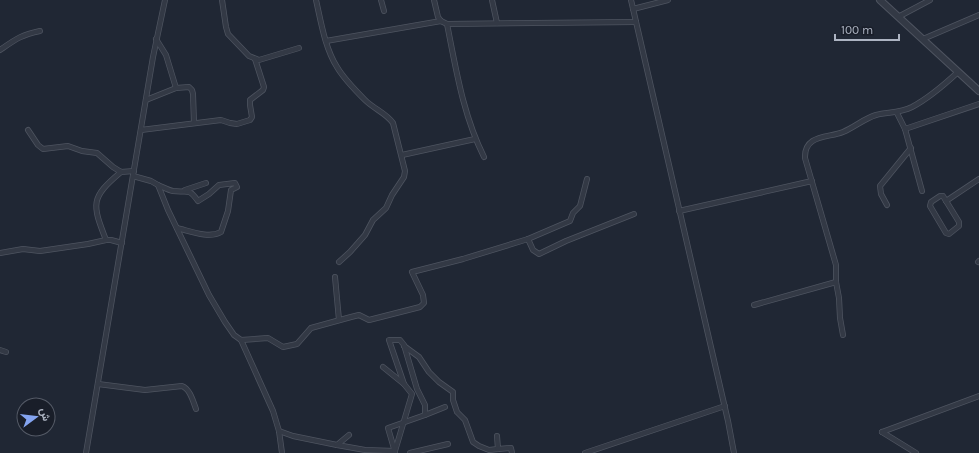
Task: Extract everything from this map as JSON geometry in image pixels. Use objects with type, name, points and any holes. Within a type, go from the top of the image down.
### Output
[{"type":"street","points":[[86,453],[156,39],[165,0]]},
{"type":"street","points":[[222,0],[228,34],[249,56],[260,60],[299,48]]},
{"type":"street","points":[[316,0],[326,41],[334,62],[340,72],[364,100],[393,123],[405,171],[404,177],[392,195],[386,208],[373,220],[364,235],[350,252],[339,262]]},
{"type":"street","points":[[381,0],[384,11]]},
{"type":"street","points":[[434,0],[438,17],[441,21]]},
{"type":"street","points":[[492,0],[497,23]]},
{"type":"street","points":[[631,0],[725,406],[734,453]]},
{"type":"street","points":[[633,9],[668,0]]},
{"type":"street","points":[[880,0],[979,91]]},
{"type":"street","points":[[898,17],[930,0]]},
{"type":"street","points":[[923,39],[979,15]]},
{"type":"street","points":[[326,41],[441,21],[448,24],[636,22]]},
{"type":"street","points":[[448,24],[458,80],[475,139],[484,157]]},
{"type":"street","points":[[0,50],[14,40],[27,34],[40,31]]},
{"type":"street","points":[[156,39],[166,55],[176,88]]},
{"type":"street","points":[[141,130],[221,120],[233,124],[251,119],[252,113],[249,103],[250,100],[264,87],[255,59]]},
{"type":"street","points":[[843,335],[840,318],[840,298],[836,282],[836,265],[805,158],[805,151],[808,144],[829,135],[842,133],[876,115],[890,112],[897,113],[912,107],[927,98],[958,72]]},
{"type":"street","points":[[146,100],[176,88],[189,87],[192,90],[194,123]]},
{"type":"street","points":[[905,129],[979,104]]},
{"type":"street","points":[[897,113],[905,129],[922,191]]},
{"type":"street","points":[[28,130],[38,145],[43,149],[68,146],[82,151],[97,153],[113,167],[122,172],[150,180],[173,191],[185,190],[206,183]]},
{"type":"street","points":[[402,155],[475,139]]},
{"type":"street","points":[[887,205],[881,194],[880,186],[911,148]]},
{"type":"street","points":[[106,240],[98,219],[96,204],[99,194],[108,183],[122,172]]},
{"type":"street","points":[[158,185],[176,228],[216,308],[234,336],[241,340],[268,338],[283,347],[297,344],[312,328],[339,320],[359,315],[369,320],[420,307],[424,303],[423,295],[412,272],[463,259],[528,239],[570,222],[573,214],[580,206],[587,179]]},
{"type":"street","points":[[946,201],[979,179]]},
{"type":"street","points":[[679,211],[812,181]]},
{"type":"street","points":[[176,228],[203,234],[216,235],[221,232],[228,211],[231,190],[237,187],[234,183],[219,185],[198,201],[192,193],[185,190]]},
{"type":"street","points":[[940,196],[943,196],[946,201],[960,225],[948,234],[930,204],[940,196]]},
{"type":"street","points":[[528,239],[533,250],[539,254],[566,241],[634,214]]},
{"type":"street","points":[[0,253],[23,249],[40,251],[106,240],[122,243]]},
{"type":"street","points":[[335,277],[339,320]]},
{"type":"street","points":[[754,305],[836,282]]},
{"type":"street","points":[[241,340],[273,411],[279,431],[282,453]]},
{"type":"street","points":[[404,384],[389,340],[400,340],[419,357],[429,372],[439,382],[453,392],[457,412],[465,420],[473,442],[489,450],[511,448],[512,453]]},
{"type":"street","points":[[404,345],[417,389],[424,405],[425,415]]},
{"type":"street","points":[[0,350],[6,352]]},
{"type":"street","points":[[382,367],[404,384],[412,394],[395,452]]},
{"type":"street","points":[[98,384],[145,390],[182,386],[188,391],[196,409]]},
{"type":"street","points":[[916,453],[882,432],[979,396]]},
{"type":"street","points":[[585,453],[725,406]]},
{"type":"street","points":[[395,452],[388,428],[444,407]]},
{"type":"street","points":[[279,431],[293,436],[365,450],[395,452]]},
{"type":"street","points":[[337,444],[349,435]]},
{"type":"street","points":[[497,436],[498,450]]},
{"type":"street","points":[[410,453],[448,444]]}]
